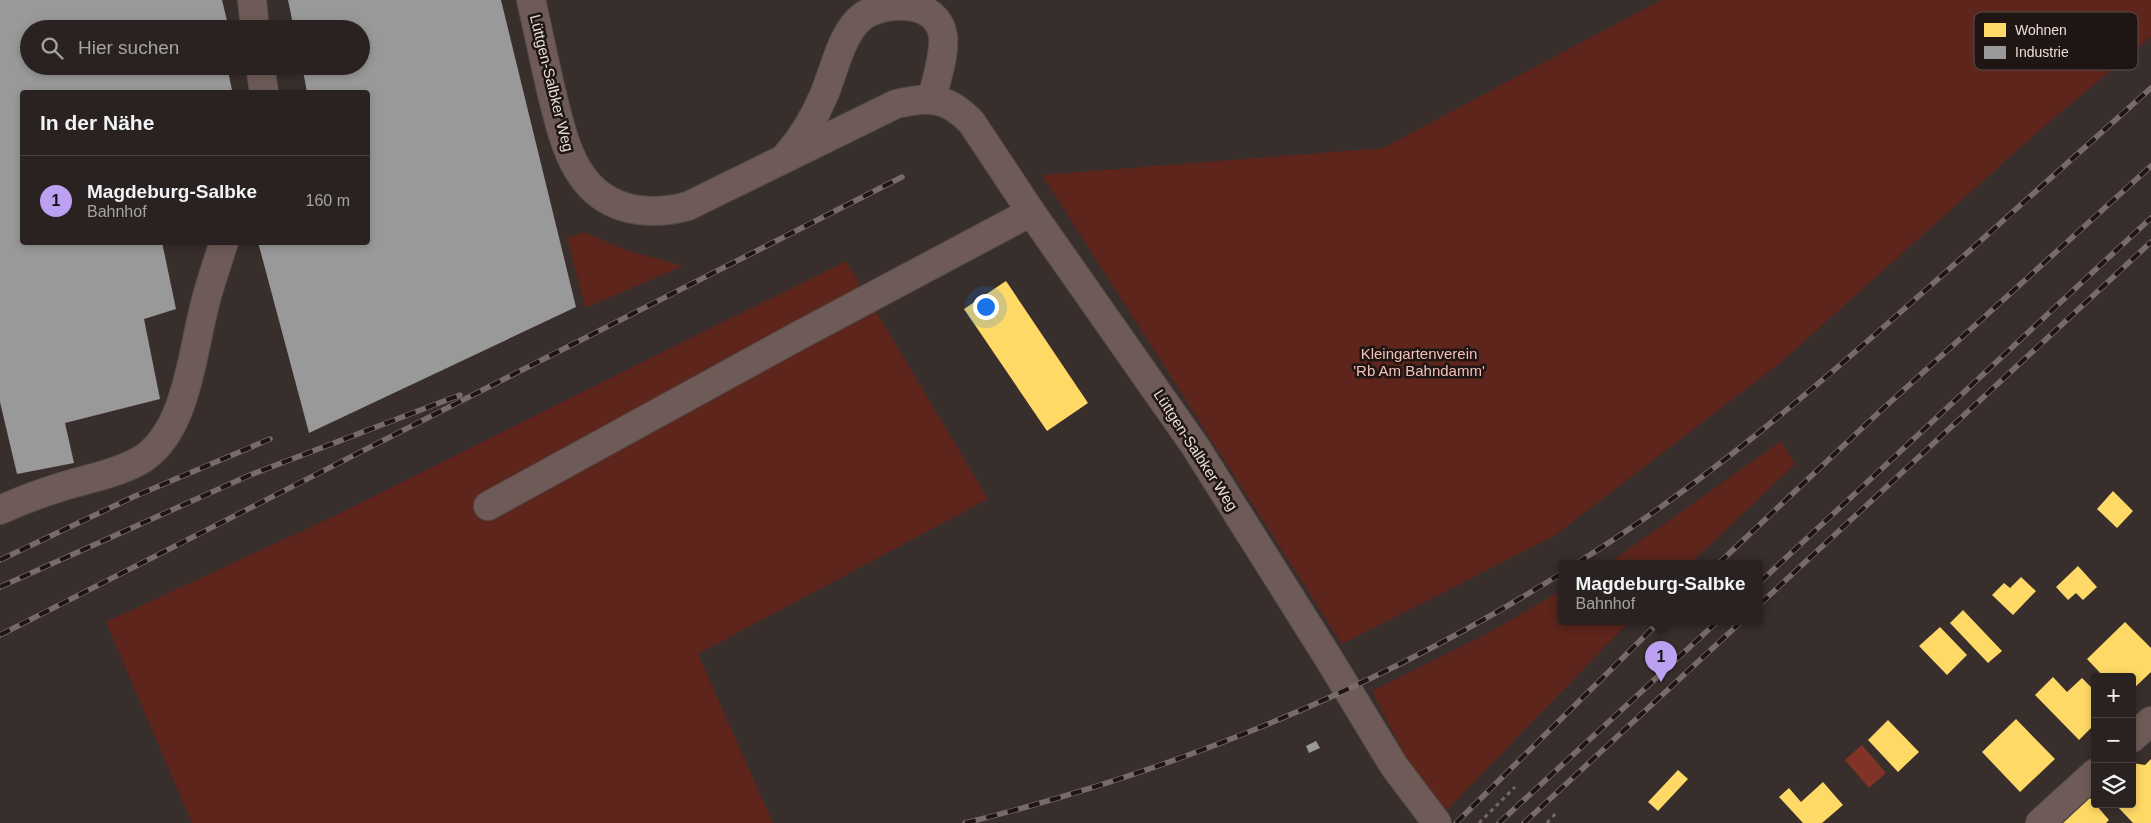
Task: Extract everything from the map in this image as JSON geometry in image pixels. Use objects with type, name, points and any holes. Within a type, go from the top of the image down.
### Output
[{"type":"street","points":[[252,0],[254,20]]},
{"type":"street","name":"Lüttgen-Salbker Weg","points":[[531,0],[565,144],[580,175],[594,190],[611,202],[621,206],[643,210],[679,209],[697,202],[896,104],[920,99],[932,99],[954,107],[972,123],[1031,212],[1195,446],[1330,659],[1394,766],[1431,816]]},
{"type":"street","name":"Lüttgen-Salbker Weg","points":[[785,157],[801,137],[816,112],[851,29],[863,16],[879,8],[891,5],[916,5],[925,8],[937,19],[942,30],[943,48],[932,99]]},
{"type":"street","points":[[261,75],[264,90]]},
{"type":"street","points":[[488,506],[798,336],[1031,212]]},
{"type":"street","points":[[0,510],[43,493],[131,465],[146,456],[159,444],[179,410],[204,305],[223,245]]},
{"type":"street","points":[[2040,823],[2091,777]]},
{"type":"path","points":[[1479,823],[1516,787]]},
{"type":"path","points":[[1546,823],[1556,814]]},
{"type":"green space","name":"Kleingartenverein 'Rb Am Bahndamm'","points":[[1661,0],[2151,0],[2151,37],[2138,48],[2138,12],[1974,12],[1974,70],[2112,70],[2041,129],[1780,363],[1554,536],[1342,644],[1042,175],[1383,148]]},
{"type":"green space","points":[[584,232],[623,249],[683,266],[585,308],[567,238]]},
{"type":"green space","points":[[846,261],[988,499],[698,654],[773,823],[192,823],[106,622],[330,518]]},
{"type":"green space","points":[[1781,441],[1795,464],[1694,560],[1613,560]]},
{"type":"green space","points":[[1558,592],[1558,625],[1626,625],[1445,812],[1406,758],[1372,691],[1485,635]]},
{"type":"shaded area","points":[[1862,745],[1886,773],[1869,788],[1845,760]]},
{"type":"building: Wohnen","points":[[1006,281],[1088,403],[1047,431],[964,309]]},
{"type":"building: Wohnen","points":[[2113,491],[2133,511],[2117,528],[2097,509]]},
{"type":"building: Wohnen","points":[[2078,566],[2097,587],[2083,600],[2076,593],[2068,600],[2056,587]]},
{"type":"building: Wohnen","points":[[2021,577],[2036,591],[2013,615],[1992,595],[2004,583],[2010,588]]},
{"type":"building: Wohnen","points":[[1963,610],[2002,651],[1988,663],[1950,623]]},
{"type":"building: Wohnen","points":[[2125,622],[2151,648],[2151,672],[2136,686],[2136,673],[2100,673],[2087,659]]},
{"type":"building: Wohnen","points":[[1940,627],[1967,655],[1947,675],[1919,646]]},
{"type":"building: Wohnen","points":[[2053,677],[2067,692],[2082,678],[2091,687],[2091,728],[2079,740],[2035,695]]},
{"type":"building: Wohnen","points":[[2016,719],[2055,759],[2020,792],[1982,752]]},
{"type":"building: Wohnen","points":[[1888,720],[1919,752],[1898,772],[1868,740]]},
{"type":"building: Wohnen","points":[[2151,759],[2151,823],[2133,823],[2119,808],[2136,808],[2136,764],[2145,765]]},
{"type":"building: Wohnen","points":[[1678,770],[1688,779],[1658,811],[1648,802]]},
{"type":"building: Wohnen","points":[[1823,782],[1843,805],[1822,823],[1803,823],[1779,797],[1789,788],[1801,802]]},
{"type":"building: Wohnen","points":[[2090,798],[2091,808],[2099,808],[2109,820],[2106,823],[2063,823]]},
{"type":"building: Industrie","points":[[0,0],[222,0],[227,20],[20,20],[20,75],[229,75],[232,90],[20,90],[20,245],[163,245],[176,309],[144,319],[160,399],[65,423],[74,463],[17,474],[0,402]]},
{"type":"building: Industrie","points":[[288,0],[501,0],[576,307],[309,433],[259,245],[370,245],[370,90],[307,90],[304,75],[370,75],[370,20],[292,20]]},
{"type":"building: Industrie","points":[[1316,741],[1320,748],[1309,753],[1306,746]]},
{"type":"railway","points":[[1582,560],[1668,502],[1755,436],[1921,294],[2151,88]]},
{"type":"railway","points":[[1722,560],[1876,415],[2151,166]]},
{"type":"railway","points":[[0,635],[902,177]]},
{"type":"railway","points":[[1763,579],[2151,218]]},
{"type":"railway","points":[[1763,601],[2151,242]]},
{"type":"railway","points":[[0,587],[250,475],[460,395]]},
{"type":"railway","points":[[0,560],[133,497],[270,439]]},
{"type":"railway","points":[[965,823],[1044,802],[1121,778],[1274,722],[1348,689],[1421,653],[1492,615],[1558,575]]},
{"type":"railway","points":[[1456,823],[1656,625]]},
{"type":"railway","points":[[1499,823],[1714,625]]},
{"type":"railway","points":[[1524,823],[1738,625]]},
{"type":"place","name":"Magdeburg-Salbke","points":[[1661,682]]}]
